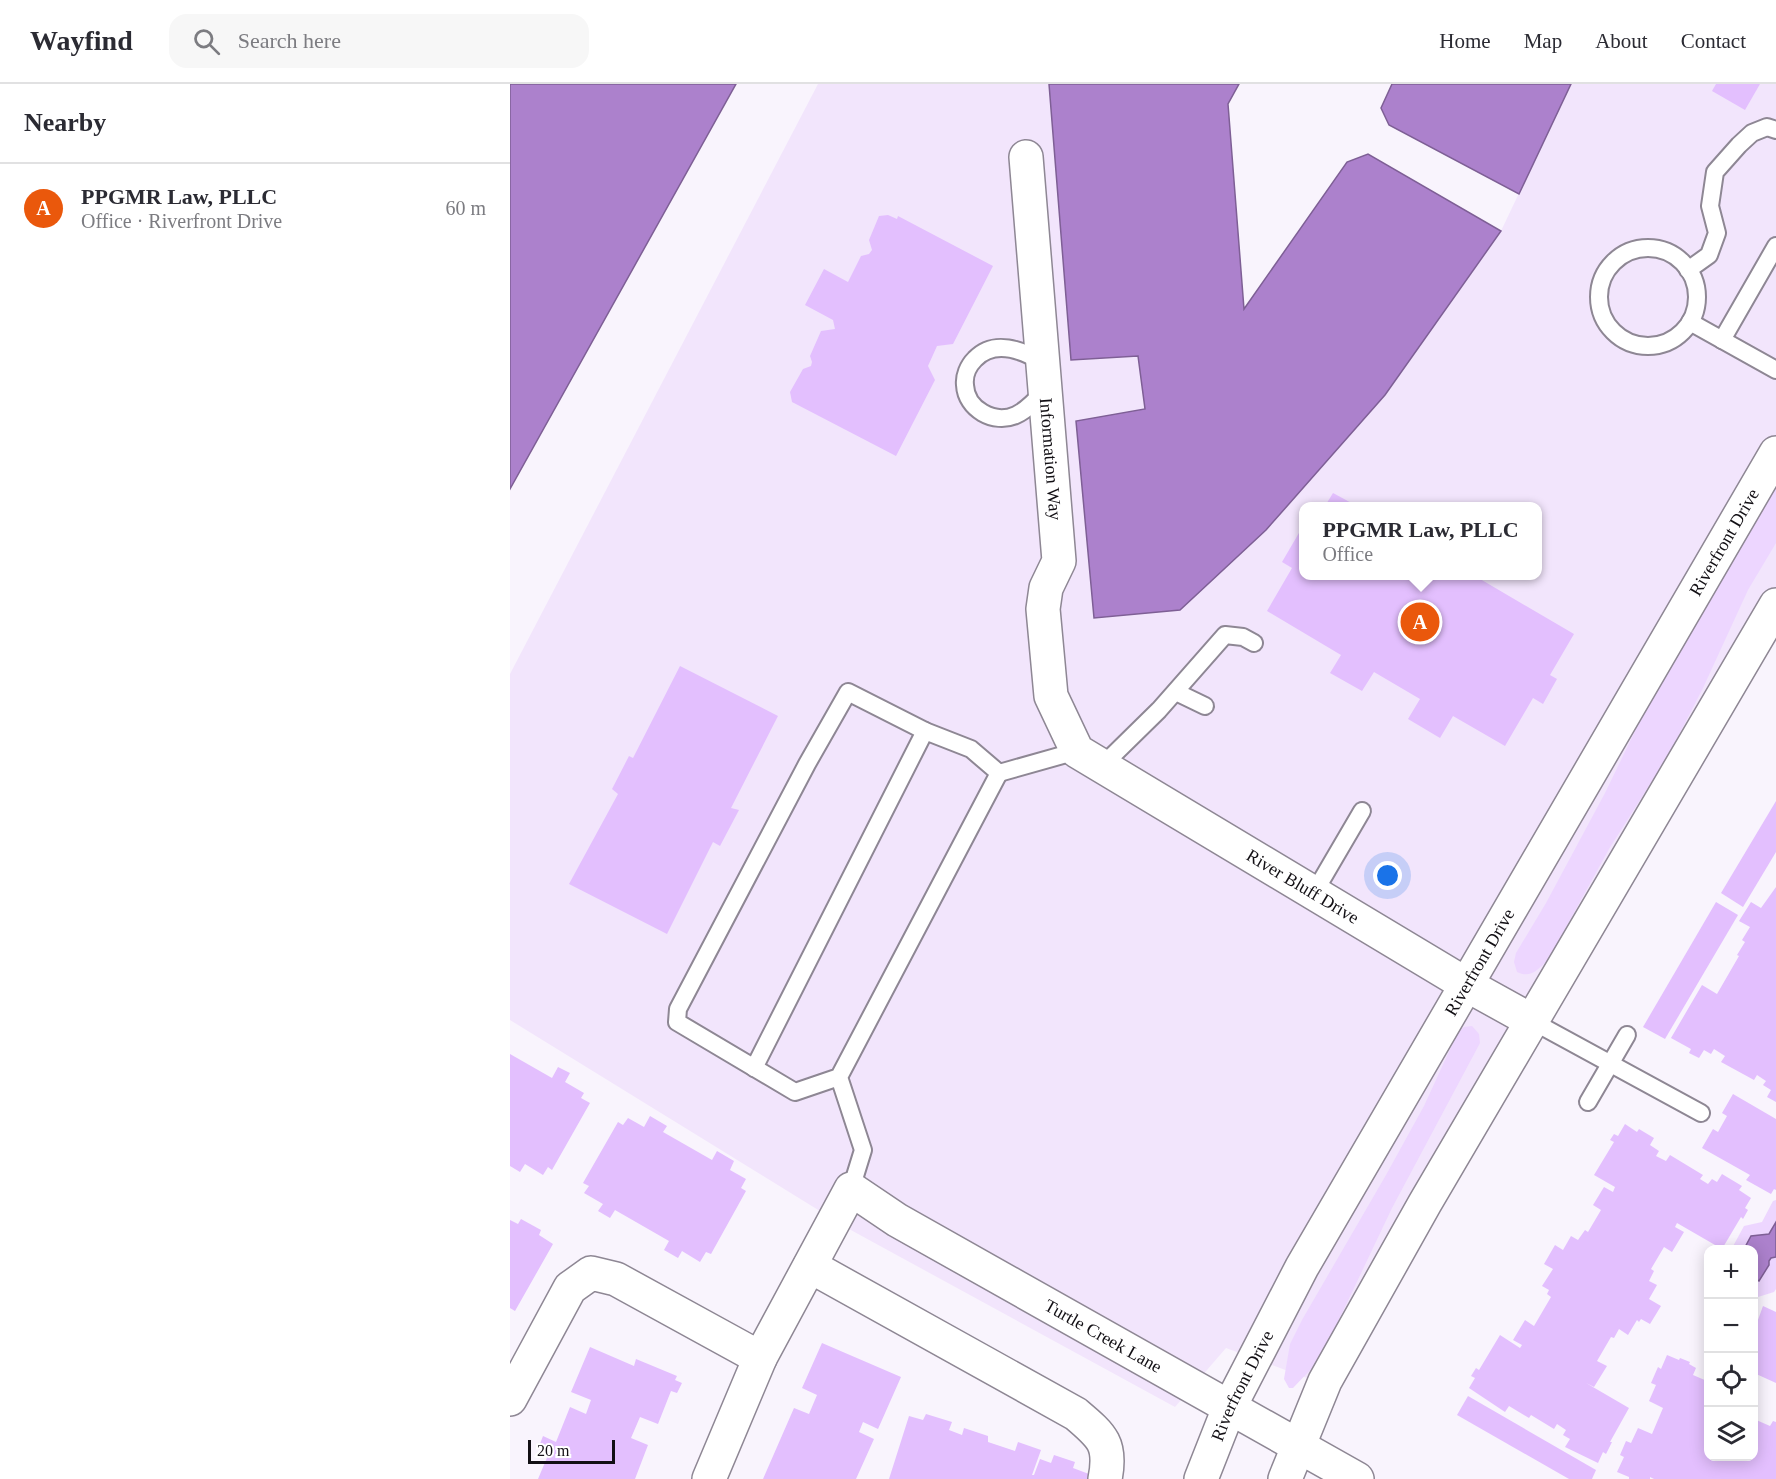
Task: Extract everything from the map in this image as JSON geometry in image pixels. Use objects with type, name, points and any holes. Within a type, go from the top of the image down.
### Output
[{"type":"street","name":"Information Way","points":[[1026,157],[1059,561],[1046,588],[1043,609],[1051,696],[1090,758]]},
{"type":"street","name":"Riverfront Drive","points":[[1201,1479],[1229,1408],[1302,1267],[1776,453]]},
{"type":"street","points":[[1285,1479],[1325,1381],[1425,1203],[1776,605]]},
{"type":"street","name":"River Bluff Drive","points":[[1090,758],[1467,985],[1532,1021]]},
{"type":"street","points":[[709,1479],[759,1358],[851,1189]]},
{"type":"street","name":"Turtle Creek Lane","points":[[851,1189],[897,1220],[1358,1479]]},
{"type":"street","points":[[810,1266],[1076,1414],[1098,1432],[1107,1448],[1105,1479]]},
{"type":"street","points":[[510,1399],[570,1288],[591,1273],[616,1279],[759,1358]]},
{"type":"lane","points":[[1689,270],[1709,255],[1717,233],[1710,206],[1715,172],[1738,145],[1752,133],[1767,127],[1776,130]]},
{"type":"lane","points":[[1722,340],[1776,246]]},
{"type":"lane","points":[[1653,248],[1669,252],[1682,261],[1689,270],[1696,290],[1696,307],[1690,322],[1680,334],[1666,342],[1650,346],[1634,344],[1619,337],[1608,326],[1601,311],[1598,295],[1602,279],[1610,265],[1622,255],[1637,249],[1653,248]]},
{"type":"lane","points":[[1690,322],[1776,370]]},
{"type":"lane","points":[[1003,348],[1025,352],[1044,376],[1035,402],[1016,415],[1006,418],[994,418],[982,414],[968,396],[965,384],[966,373],[972,362],[980,354],[991,349],[1003,348]]},
{"type":"lane","points":[[999,773],[839,1077],[795,1092],[677,1022],[678,1009],[807,764],[848,692],[925,731],[971,749],[999,773],[1090,758],[1176,692],[1225,635],[1243,637],[1254,643]]},
{"type":"lane","points":[[1176,692],[1205,706]]},
{"type":"lane","points":[[754,1068],[925,731]]},
{"type":"lane","points":[[1314,893],[1362,811]]},
{"type":"lane","points":[[1532,1021],[1701,1113]]},
{"type":"lane","points":[[1588,1102],[1627,1035]]},
{"type":"lane","points":[[839,1077],[863,1150],[851,1189]]},
{"type":"shaded area","points":[[510,84],[736,84],[510,489]]},
{"type":"shaded area","points":[[818,84],[1049,84],[1071,359],[1138,356],[1145,410],[1385,395],[1501,231],[1571,84],[1776,84],[1776,637],[1517,1074],[1339,1390],[1226,1348],[1175,1407],[849,1229],[510,1020],[510,674]]},
{"type":"shaded area","points":[[1049,84],[1239,84],[1228,104],[1244,309],[1347,162],[1368,154],[1501,231],[1385,395],[1266,530],[1180,610],[1094,618],[1076,421],[1145,409],[1138,356],[1071,360]]},
{"type":"shaded area","points":[[1392,84],[1571,84],[1519,194],[1389,125],[1381,108]]},
{"type":"shaded area","points":[[1776,479],[1776,543],[1748,590],[1703,688],[1668,756],[1609,849],[1548,960],[1530,974],[1517,972],[1514,962],[1516,953],[1546,903],[1605,793],[1671,657]]},
{"type":"shaded area","points":[[1472,1026],[1479,1034],[1480,1043],[1392,1208],[1325,1349],[1312,1368],[1293,1388],[1289,1388],[1284,1379],[1290,1344],[1302,1320],[1424,1106],[1458,1032],[1464,1027]]},
{"type":"shaded area","points":[[1776,1200],[1776,1289],[1774,1292],[1758,1297],[1758,1245],[1734,1245],[1744,1226],[1762,1222],[1773,1201]]},
{"type":"shaded area","points":[[1776,1222],[1776,1257],[1771,1258],[1759,1281],[1758,1245],[1746,1245],[1751,1236],[1769,1234]]},
{"type":"building","points":[[1716,84],[1760,84],[1745,110],[1712,91]]},
{"type":"building","points":[[888,215],[897,219],[898,216],[993,266],[953,344],[937,346],[928,366],[935,380],[896,456],[792,402],[790,392],[803,369],[811,366],[810,356],[821,331],[835,329],[833,320],[805,305],[824,269],[848,282],[861,256],[869,254],[872,250],[869,240],[879,216]]},
{"type":"building","points":[[1333,493],[1350,502],[1327,502]]},
{"type":"building","points":[[1299,533],[1299,580],[1482,580],[1574,634],[1550,675],[1557,679],[1543,704],[1533,698],[1505,746],[1453,716],[1440,738],[1408,719],[1420,699],[1374,672],[1362,691],[1330,673],[1341,655],[1267,611],[1292,568],[1282,562]]},
{"type":"building","points":[[680,666],[778,716],[731,808],[739,810],[720,846],[713,842],[667,934],[569,884],[618,794],[612,789],[629,756],[633,758]]},
{"type":"building","points":[[1776,801],[1776,852],[1743,907],[1721,893]]},
{"type":"building","points":[[1776,887],[1776,1102],[1767,1097],[1771,1090],[1763,1085],[1766,1081],[1757,1075],[1754,1080],[1721,1062],[1725,1056],[1714,1049],[1711,1054],[1704,1050],[1699,1058],[1689,1053],[1691,1049],[1671,1038],[1702,985],[1717,994],[1739,956],[1737,955],[1745,942],[1742,940],[1750,927],[1739,921],[1751,902],[1761,908]]},
{"type":"building","points":[[1716,902],[1738,915],[1665,1039],[1643,1027]]},
{"type":"building","points":[[510,1054],[552,1078],[558,1067],[570,1073],[565,1082],[584,1093],[581,1098],[590,1103],[552,1170],[548,1167],[543,1175],[525,1164],[520,1172],[510,1166]]},
{"type":"building","points":[[1733,1094],[1776,1119],[1776,1190],[1774,1189],[1771,1194],[1746,1180],[1750,1175],[1702,1148],[1713,1129],[1718,1132],[1727,1116],[1722,1113]]},
{"type":"building","points":[[650,1116],[667,1126],[663,1132],[712,1160],[717,1151],[734,1161],[730,1170],[746,1179],[741,1188],[746,1191],[711,1254],[706,1252],[700,1262],[682,1251],[678,1258],[664,1250],[669,1241],[615,1210],[610,1218],[598,1211],[603,1204],[584,1193],[589,1186],[583,1183],[618,1122],[623,1125],[628,1118],[644,1127]]},
{"type":"building","points":[[1625,1124],[1637,1132],[1639,1129],[1654,1138],[1650,1145],[1659,1151],[1656,1156],[1666,1161],[1670,1155],[1703,1175],[1700,1179],[1708,1184],[1712,1179],[1717,1182],[1722,1174],[1742,1186],[1739,1190],[1751,1198],[1745,1208],[1748,1210],[1743,1219],[1741,1217],[1724,1245],[1715,1245],[1677,1223],[1675,1227],[1684,1232],[1672,1252],[1664,1247],[1651,1269],[1654,1271],[1649,1281],[1657,1285],[1649,1299],[1661,1306],[1650,1324],[1641,1319],[1639,1322],[1637,1320],[1628,1335],[1619,1329],[1614,1338],[1611,1337],[1597,1361],[1607,1366],[1594,1387],[1586,1383],[1629,1408],[1606,1454],[1603,1452],[1598,1463],[1565,1447],[1570,1439],[1563,1435],[1566,1430],[1557,1424],[1554,1429],[1531,1415],[1529,1418],[1509,1406],[1505,1412],[1469,1388],[1475,1378],[1471,1376],[1476,1368],[1479,1370],[1500,1335],[1520,1348],[1522,1345],[1513,1340],[1525,1320],[1534,1326],[1551,1297],[1547,1294],[1549,1290],[1542,1286],[1553,1269],[1544,1264],[1555,1245],[1563,1250],[1571,1236],[1578,1240],[1585,1230],[1588,1232],[1601,1210],[1593,1205],[1604,1187],[1613,1192],[1615,1187],[1594,1175],[1614,1142],[1610,1140],[1614,1134],[1618,1136]]},
{"type":"building","points":[[521,1219],[541,1230],[539,1235],[553,1244],[515,1311],[510,1308],[510,1220],[518,1224]]},
{"type":"building","points":[[1763,1306],[1776,1312],[1776,1383],[1758,1375],[1758,1320]]},
{"type":"building","points":[[822,1343],[901,1377],[878,1429],[863,1422],[859,1432],[874,1439],[856,1479],[763,1479],[794,1408],[809,1414],[817,1395],[802,1388]]},
{"type":"building","points":[[590,1347],[634,1366],[636,1359],[677,1376],[675,1380],[682,1383],[677,1393],[671,1391],[658,1424],[640,1417],[631,1438],[648,1445],[635,1479],[538,1479],[549,1453],[538,1449],[543,1436],[556,1442],[570,1407],[586,1414],[591,1400],[571,1392]]},
{"type":"building","points":[[1667,1355],[1679,1360],[1680,1358],[1690,1362],[1689,1364],[1696,1368],[1693,1375],[1704,1380],[1704,1461],[1758,1461],[1758,1421],[1770,1426],[1773,1421],[1776,1422],[1776,1479],[1654,1479],[1650,1477],[1650,1479],[1629,1479],[1617,1472],[1624,1457],[1620,1455],[1626,1441],[1631,1443],[1638,1428],[1652,1434],[1663,1408],[1649,1401],[1656,1385],[1651,1383],[1658,1367],[1661,1369]]},
{"type":"building","points":[[1468,1396],[1596,1470],[1592,1479],[1569,1479],[1457,1415]]},
{"type":"building","points":[[926,1414],[952,1422],[949,1430],[962,1435],[964,1428],[988,1436],[988,1442],[1015,1451],[1018,1442],[1041,1450],[1032,1475],[1040,1459],[1051,1463],[1054,1455],[1075,1462],[1073,1468],[1089,1474],[1087,1479],[889,1479],[909,1416],[923,1420]]},
{"type":"place","name":"PPGMR Law, PLLC","points":[[1420,622]]}]
